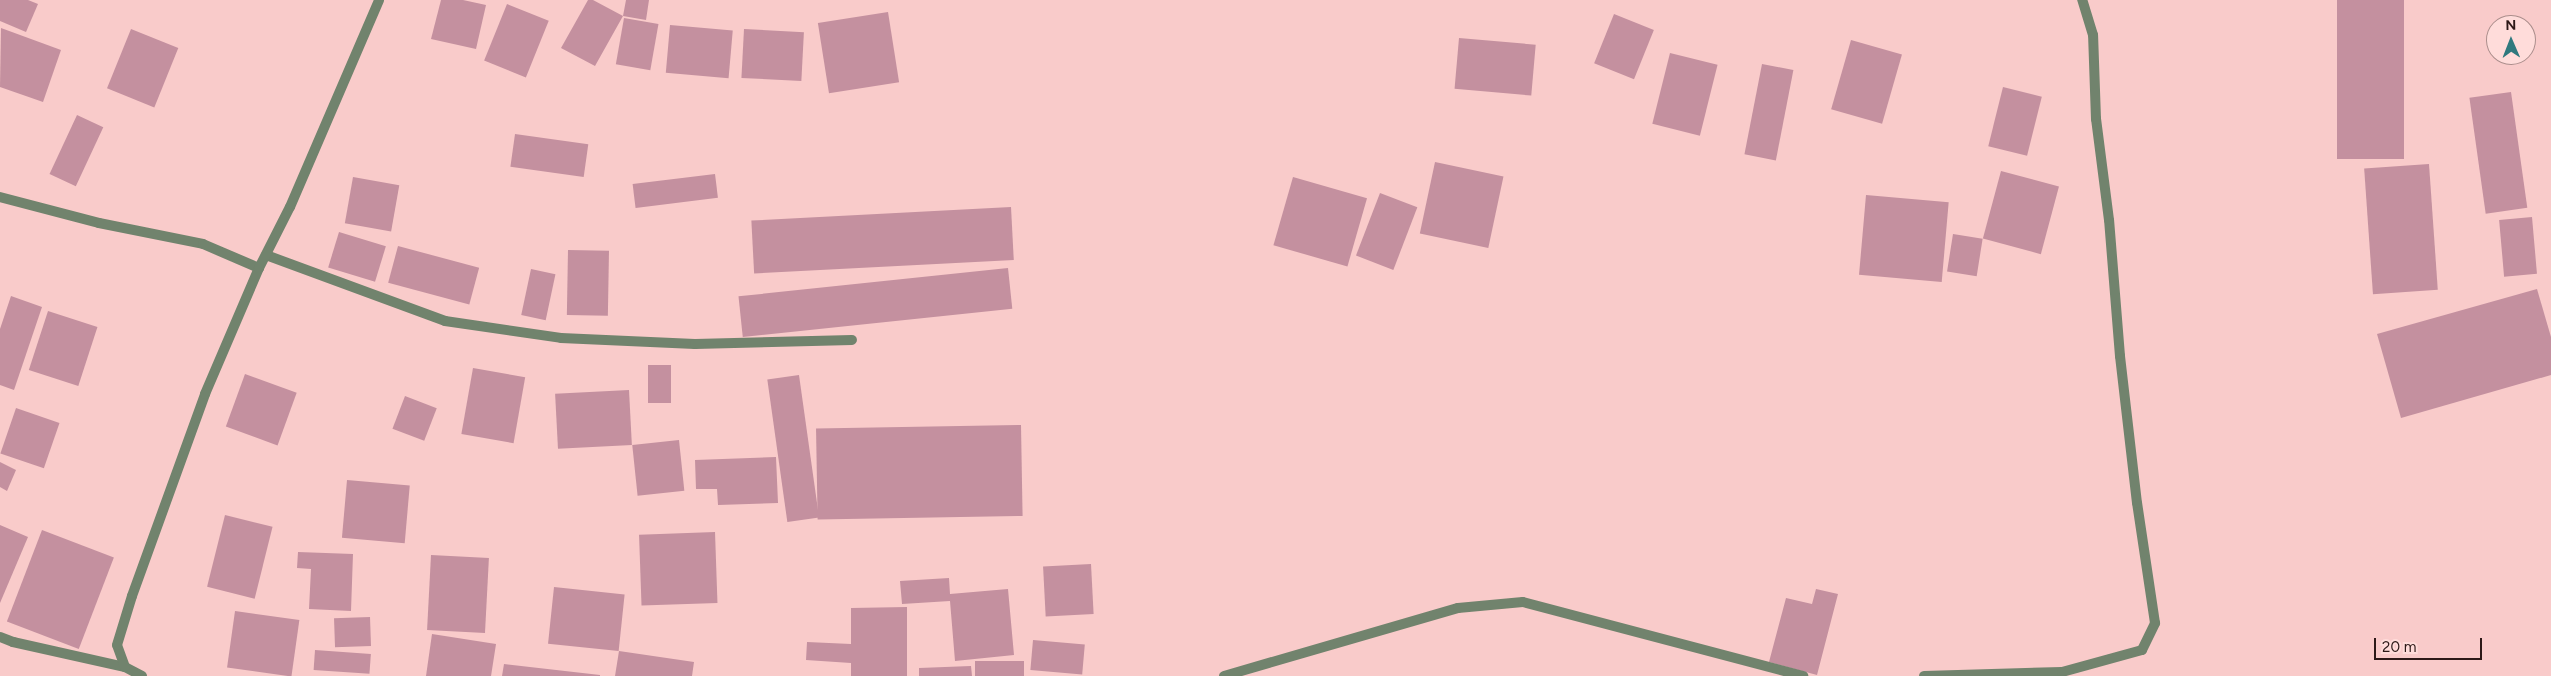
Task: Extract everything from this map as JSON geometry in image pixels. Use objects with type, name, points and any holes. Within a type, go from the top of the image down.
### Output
[{"type":"street","points":[[125,667],[117,645],[132,596],[205,394],[259,268],[290,208],[379,0]]},
{"type":"street","points":[[1924,676],[2062,672],[2142,650],[2155,623],[2136,504],[2120,356],[2109,220],[2096,119],[2093,36],[2082,0]]},
{"type":"street","points":[[0,197],[99,223],[203,244],[259,268]]},
{"type":"street","points":[[266,255],[445,321],[552,337],[695,344],[852,340]]},
{"type":"street","points":[[1224,676],[1458,608],[1523,602],[1803,676]]},
{"type":"street","points":[[0,637],[13,642],[125,667],[142,676]]},
{"type":"building","points":[[0,0],[28,0],[38,4],[26,32],[0,21]]},
{"type":"building","points":[[441,0],[463,0],[486,5],[476,49],[431,39]]},
{"type":"building","points":[[588,0],[593,0],[623,16],[595,66],[561,48]]},
{"type":"building","points":[[626,0],[649,0],[646,20],[623,16]]},
{"type":"building","points":[[2337,0],[2404,0],[2404,159],[2337,159]]},
{"type":"building","points":[[507,4],[549,21],[526,77],[484,61]]},
{"type":"building","points":[[888,12],[899,82],[829,93],[818,23]]},
{"type":"building","points":[[1614,14],[1654,30],[1634,79],[1594,63]]},
{"type":"building","points":[[624,18],[658,24],[650,70],[616,64]]},
{"type":"building","points":[[670,25],[733,30],[729,78],[666,73]]},
{"type":"building","points":[[1,28],[61,50],[43,102],[0,87]]},
{"type":"building","points":[[131,29],[178,48],[154,107],[107,88]]},
{"type":"building","points":[[744,29],[804,32],[801,81],[741,78]]},
{"type":"building","points":[[1459,38],[1536,45],[1531,96],[1455,89]]},
{"type":"building","points":[[1851,40],[1902,55],[1882,124],[1831,109]]},
{"type":"building","points":[[1670,53],[1718,65],[1700,136],[1652,124]]},
{"type":"building","points":[[1762,64],[1793,70],[1776,160],[1744,154]]},
{"type":"building","points":[[2003,87],[2042,97],[2027,156],[1988,146]]},
{"type":"building","points":[[2511,92],[2527,208],[2486,214],[2469,98]]},
{"type":"building","points":[[77,115],[103,127],[76,186],[50,174]]},
{"type":"building","points":[[515,134],[588,144],[584,177],[510,167]]},
{"type":"building","points":[[1435,162],[1503,177],[1488,248],[1420,233]]},
{"type":"building","points":[[2429,164],[2438,290],[2373,294],[2364,169]]},
{"type":"building","points":[[2001,171],[2059,187],[2041,254],[1983,239]]},
{"type":"building","points":[[715,174],[718,198],[636,208],[633,184]]},
{"type":"building","points":[[353,177],[399,185],[391,231],[345,223]]},
{"type":"building","points":[[1293,177],[1367,198],[1347,266],[1273,245]]},
{"type":"building","points":[[1380,193],[1417,207],[1393,270],[1356,256]]},
{"type":"building","points":[[1866,195],[1949,202],[1942,282],[1859,275]]},
{"type":"building","points":[[1011,207],[1014,260],[754,274],[751,221]]},
{"type":"building","points":[[2532,217],[2537,274],[2504,277],[2499,220]]},
{"type":"building","points":[[339,232],[386,246],[375,282],[328,267]]},
{"type":"building","points":[[1953,234],[1983,239],[1977,276],[1947,272]]},
{"type":"building","points":[[398,246],[479,268],[469,304],[388,283]]},
{"type":"building","points":[[568,250],[609,251],[608,316],[567,315]]},
{"type":"building","points":[[1008,268],[1012,309],[743,337],[738,296]]},
{"type":"building","points":[[531,269],[555,274],[546,320],[521,315]]},
{"type":"building","points":[[2537,289],[2551,337],[2551,375],[2401,418],[2377,334]]},
{"type":"building","points":[[11,296],[42,307],[14,390],[0,385],[0,329]]},
{"type":"building","points":[[48,311],[97,327],[78,386],[29,370]]},
{"type":"building","points":[[648,365],[671,365],[671,403],[648,403]]},
{"type":"building","points":[[473,368],[525,377],[514,443],[461,434]]},
{"type":"building","points":[[245,374],[297,393],[278,445],[226,427]]},
{"type":"building","points":[[799,375],[819,518],[787,522],[767,379]]},
{"type":"building","points":[[629,390],[632,445],[558,449],[555,394]]},
{"type":"building","points":[[405,396],[437,408],[424,441],[392,429]]},
{"type":"building","points":[[16,408],[59,423],[44,468],[0,453]]},
{"type":"building","points":[[1021,425],[1023,516],[818,520],[816,429]]},
{"type":"building","points":[[679,440],[684,491],[638,496],[632,445]]},
{"type":"building","points":[[776,457],[778,503],[718,505],[717,489],[696,489],[695,460]]},
{"type":"building","points":[[0,462],[16,470],[7,491],[0,487]]},
{"type":"building","points":[[347,480],[410,485],[405,543],[342,538]]},
{"type":"building","points":[[225,515],[273,527],[255,599],[207,587]]},
{"type":"building","points":[[0,525],[28,537],[0,603]]},
{"type":"building","points":[[42,530],[114,558],[79,649],[7,621]]},
{"type":"building","points":[[715,532],[717,603],[642,606],[639,535]]},
{"type":"building","points":[[298,552],[353,554],[351,611],[309,609],[311,569],[297,568]]},
{"type":"building","points":[[431,555],[489,558],[485,633],[427,630]]},
{"type":"building","points":[[1091,564],[1094,614],[1046,616],[1043,567]]},
{"type":"building","points":[[949,578],[950,594],[1008,589],[1014,655],[955,661],[950,601],[902,604],[900,581]]},
{"type":"building","points":[[554,587],[625,594],[619,651],[548,644]]},
{"type":"building","points":[[1816,589],[1838,594],[1817,675],[1769,662],[1786,598],[1812,604]]},
{"type":"building","points":[[907,607],[907,676],[851,676],[851,663],[806,660],[807,642],[851,644],[851,608]]},
{"type":"building","points":[[235,611],[299,620],[292,676],[227,667]]},
{"type":"building","points":[[370,617],[371,646],[335,647],[334,618]]},
{"type":"building","points":[[432,634],[496,644],[491,676],[426,676]]},
{"type":"building","points":[[1033,640],[1085,645],[1082,674],[1030,670]]},
{"type":"building","points":[[315,650],[371,654],[369,674],[314,670]]},
{"type":"building","points":[[619,651],[694,662],[692,676],[615,676]]},
{"type":"building","points":[[975,661],[1024,661],[1024,676],[975,676]]},
{"type":"building","points":[[504,664],[600,675],[600,676],[502,676]]},
{"type":"building","points":[[971,666],[972,676],[919,676],[919,668]]}]
